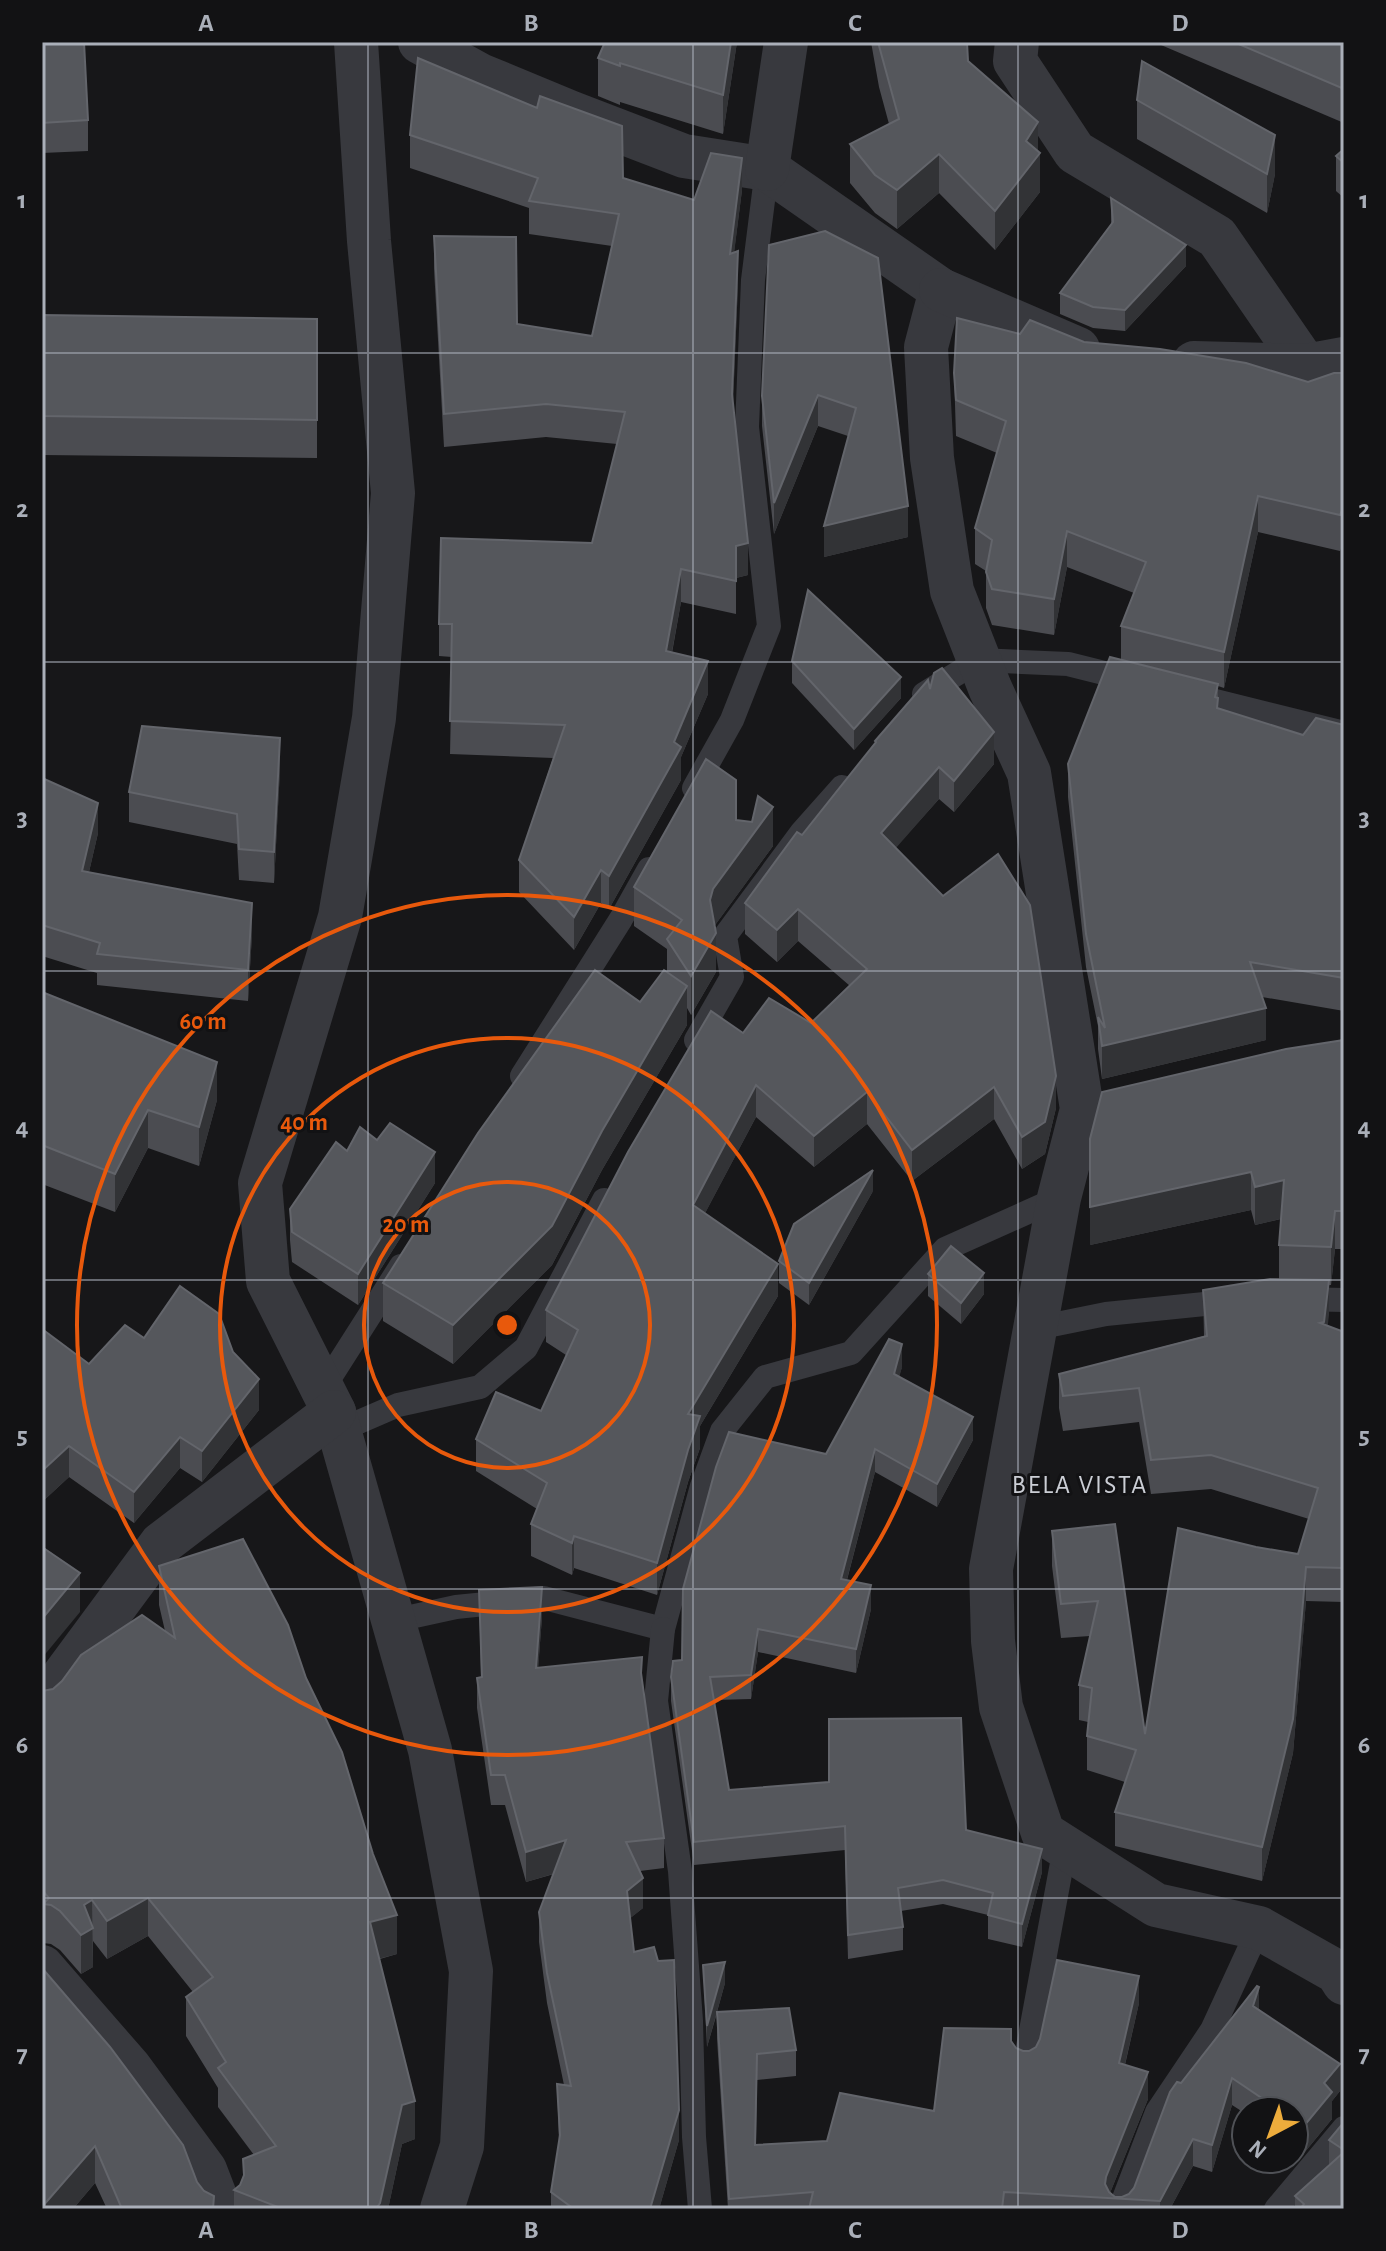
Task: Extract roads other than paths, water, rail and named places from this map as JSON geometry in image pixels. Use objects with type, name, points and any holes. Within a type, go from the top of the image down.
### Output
[{"type":"street","points":[[356,42],[369,241],[393,493],[374,718],[340,917],[260,1183],[268,1281],[331,1411],[430,1750],[471,1971],[462,2146],[442,2209]]},
{"type":"street","points":[[420,42],[480,75],[684,156],[767,169],[941,290],[1087,353],[1194,363],[1325,363]]},
{"type":"street","points":[[767,169],[786,42]]},
{"type":"street","points":[[1017,42],[1015,61],[1075,152],[1217,237],[1325,363]]},
{"type":"street","points":[[941,290],[926,347],[932,458],[952,591],[1029,773],[1097,1106],[1059,1198],[991,1569],[993,1641],[1001,1707],[1043,1833],[1156,1905],[1259,1928],[1337,1972],[1344,1983]]},
{"type":"street","points":[[42,1705],[161,1544],[331,1411]]},
{"type":"street","points":[[42,1967],[130,2068],[205,2170],[220,2209]]},
{"type":"lane","points":[[680,813],[732,720],[769,626],[747,427],[753,280],[767,169]]},
{"type":"lane","points":[[905,715],[926,692],[979,660],[1068,664],[1344,733]]},
{"type":"lane","points":[[685,1057],[732,977],[725,936],[802,832],[854,774]]},
{"type":"lane","points":[[510,1094],[621,919],[658,853]]},
{"type":"lane","points":[[331,1411],[398,1405],[480,1387],[526,1348],[615,1177]]},
{"type":"lane","points":[[700,2209],[680,1871],[656,1701],[663,1629],[702,1486],[722,1431],[765,1377],[851,1353],[945,1249],[1059,1198]]},
{"type":"lane","points":[[331,1411],[416,1242]]},
{"type":"lane","points":[[1037,1328],[1106,1314],[1261,1298],[1344,1300]]},
{"type":"lane","points":[[392,1621],[456,1607],[544,1598],[663,1629]]},
{"type":"lane","points":[[1025,2063],[1065,1847]]},
{"type":"lane","points":[[1120,2209],[1157,2112],[1212,2030],[1259,1928]]},
{"type":"lane","points":[[1276,2209],[1344,2128]]},
{"type":"district","name":"BELA VISTA","points":[[1080,1484]]}]
